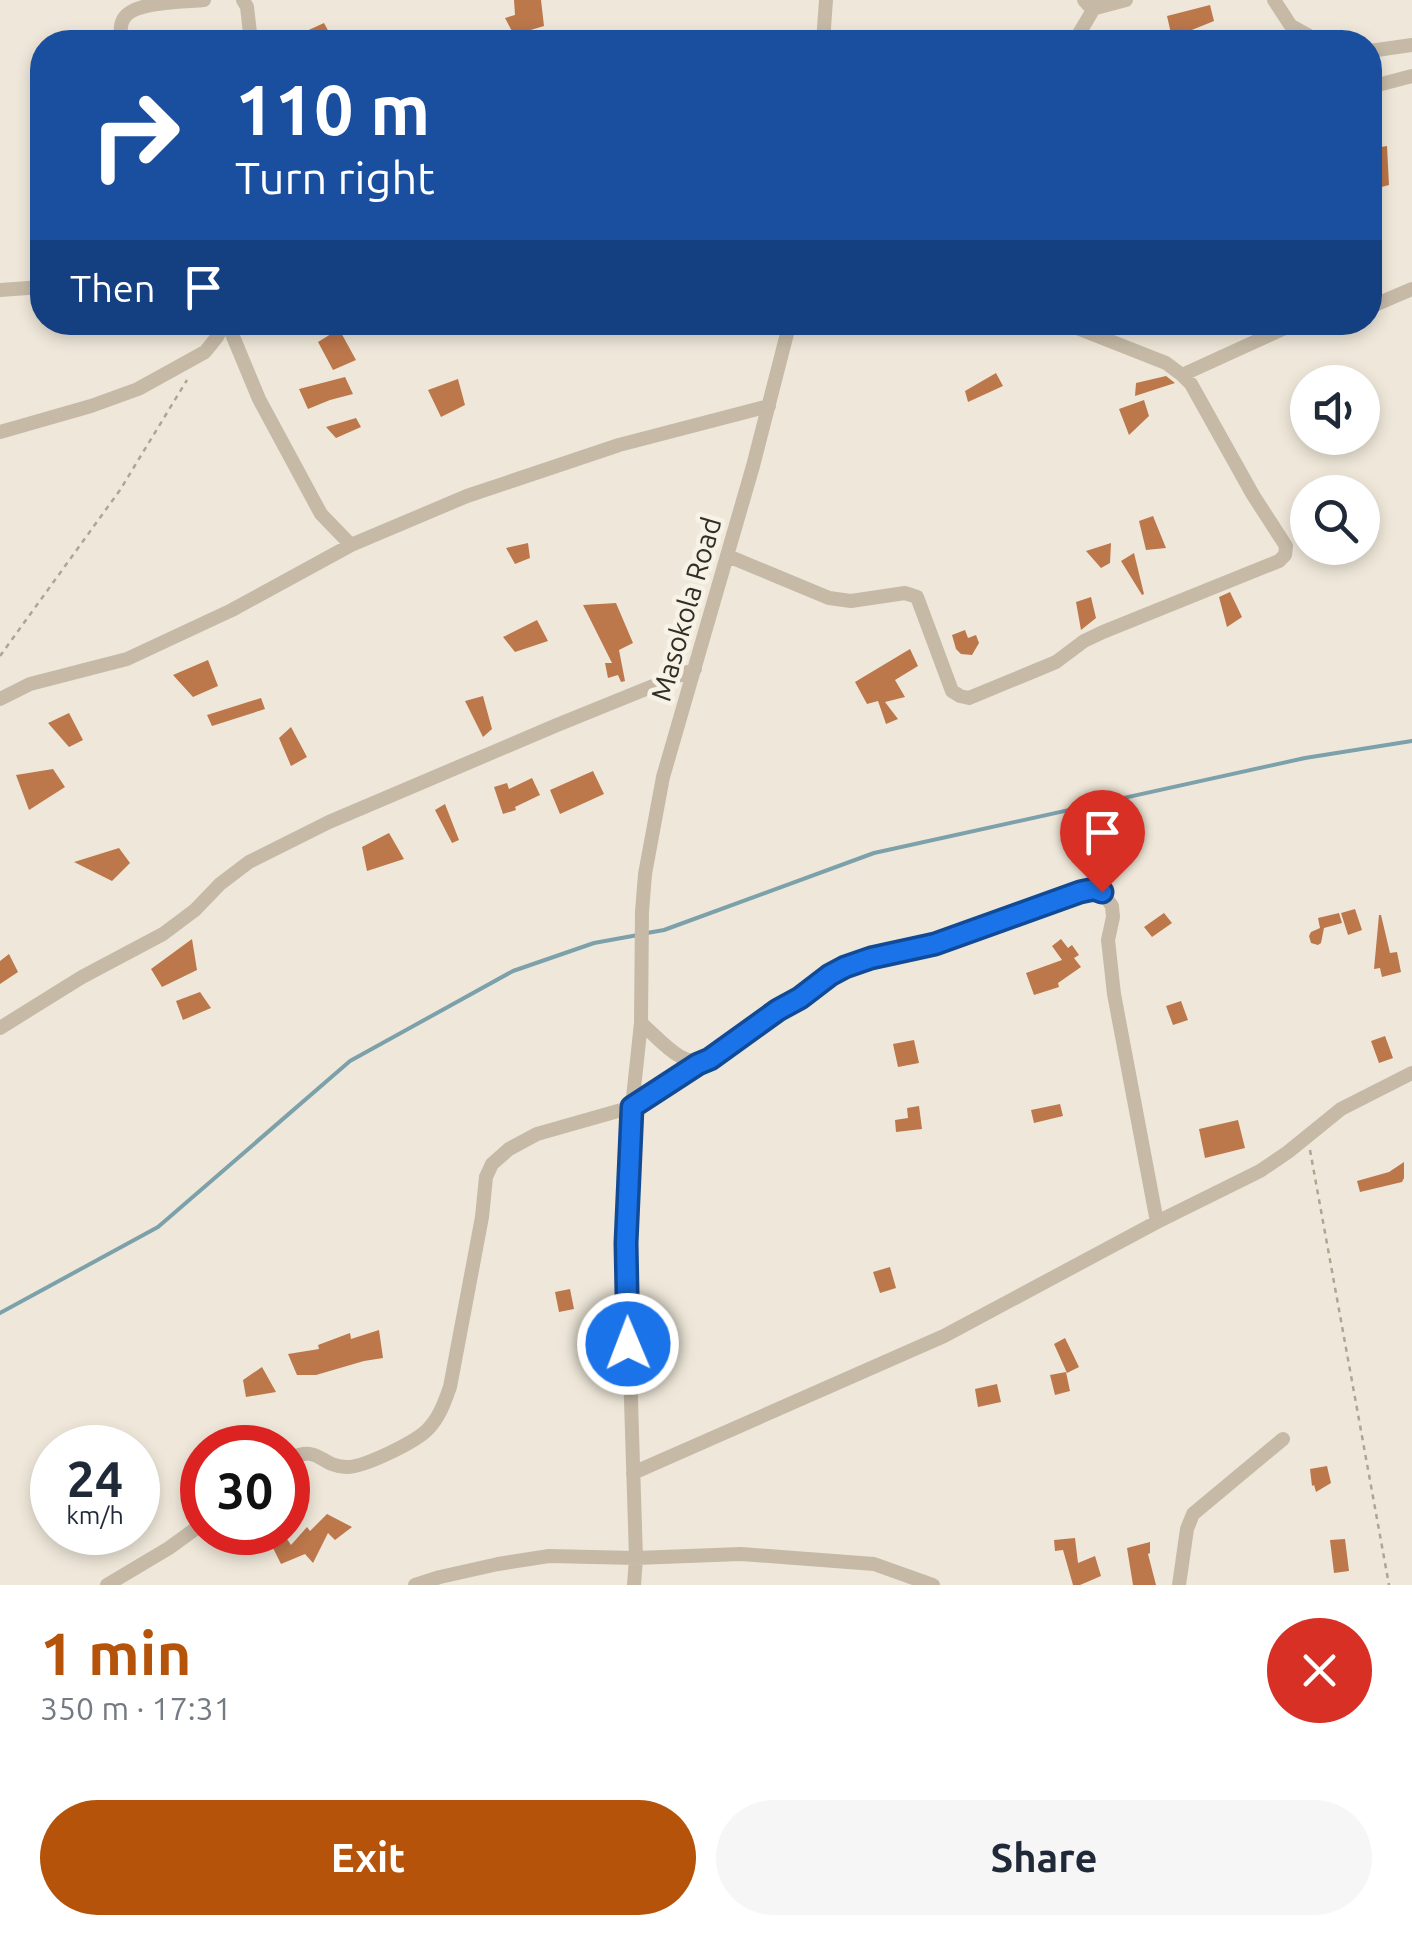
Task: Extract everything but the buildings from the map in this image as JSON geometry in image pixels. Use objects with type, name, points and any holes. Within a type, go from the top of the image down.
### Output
[{"type":"street","points":[[120,30],[123,18],[143,6],[204,0]]},
{"type":"street","points":[[244,0],[249,30]]},
{"type":"street","points":[[823,30],[826,0]]},
{"type":"street","points":[[1079,30],[1091,3],[1126,0]]},
{"type":"street","points":[[1274,0],[1291,26],[1298,30]]},
{"type":"street","points":[[1382,50],[1412,46]]},
{"type":"street","points":[[1382,84],[1412,76]]},
{"type":"street","points":[[0,290],[30,288]]},
{"type":"street","points":[[1382,302],[1412,288]]},
{"type":"street","points":[[0,432],[138,388],[204,352],[218,335]]},
{"type":"street","points":[[231,335],[244,368],[321,514],[351,544]]},
{"type":"street","name":"Masokola Road","points":[[641,1023],[642,912],[663,776],[728,556],[787,335]]},
{"type":"street","points":[[728,556],[828,598],[851,601],[905,593],[917,597],[952,691],[969,698],[1056,662],[1084,640],[1280,562],[1286,546],[1191,384],[1166,363],[1091,335]]},
{"type":"street","points":[[1182,375],[1270,335]]},
{"type":"street","points":[[0,699],[30,684],[127,659],[232,610],[351,544],[466,496],[602,450],[769,406]]},
{"type":"street","points":[[0,1028],[82,977],[163,934],[195,910],[220,884],[264,854],[329,822],[695,669]]},
{"type":"street","points":[[310,1453],[338,1466],[351,1467],[428,1430],[440,1413],[450,1387],[486,1177],[492,1164],[509,1149],[536,1134],[632,1107],[845,967],[935,944],[1094,889],[1102,892],[1112,906],[1108,940],[1114,994],[1157,1222]]},
{"type":"street","points":[[641,1023],[686,1061],[698,1064]]},
{"type":"street","points":[[634,1585],[626,1243],[632,1107],[641,1023]]},
{"type":"street","points":[[633,1472],[944,1336],[1260,1171],[1341,1108],[1412,1074]]},
{"type":"street","points":[[1178,1585],[1187,1530],[1194,1514],[1283,1440]]},
{"type":"street","points":[[107,1585],[180,1540]]},
{"type":"street","points":[[414,1585],[549,1556],[741,1554],[874,1564],[933,1585]]},
{"type":"path","points":[[0,656],[120,490],[204,352]]},
{"type":"path","points":[[1307,1134],[1389,1585]]},
{"type":"waterway","points":[[647,933],[874,853],[1305,758],[1412,741]]},
{"type":"waterway","points":[[0,1313],[158,1227],[350,1061],[513,971],[594,943],[638,935]]},
{"type":"route","points":[[628,1344],[626,1243],[632,1107],[845,967],[935,944],[1080,892],[1102,892]]}]
